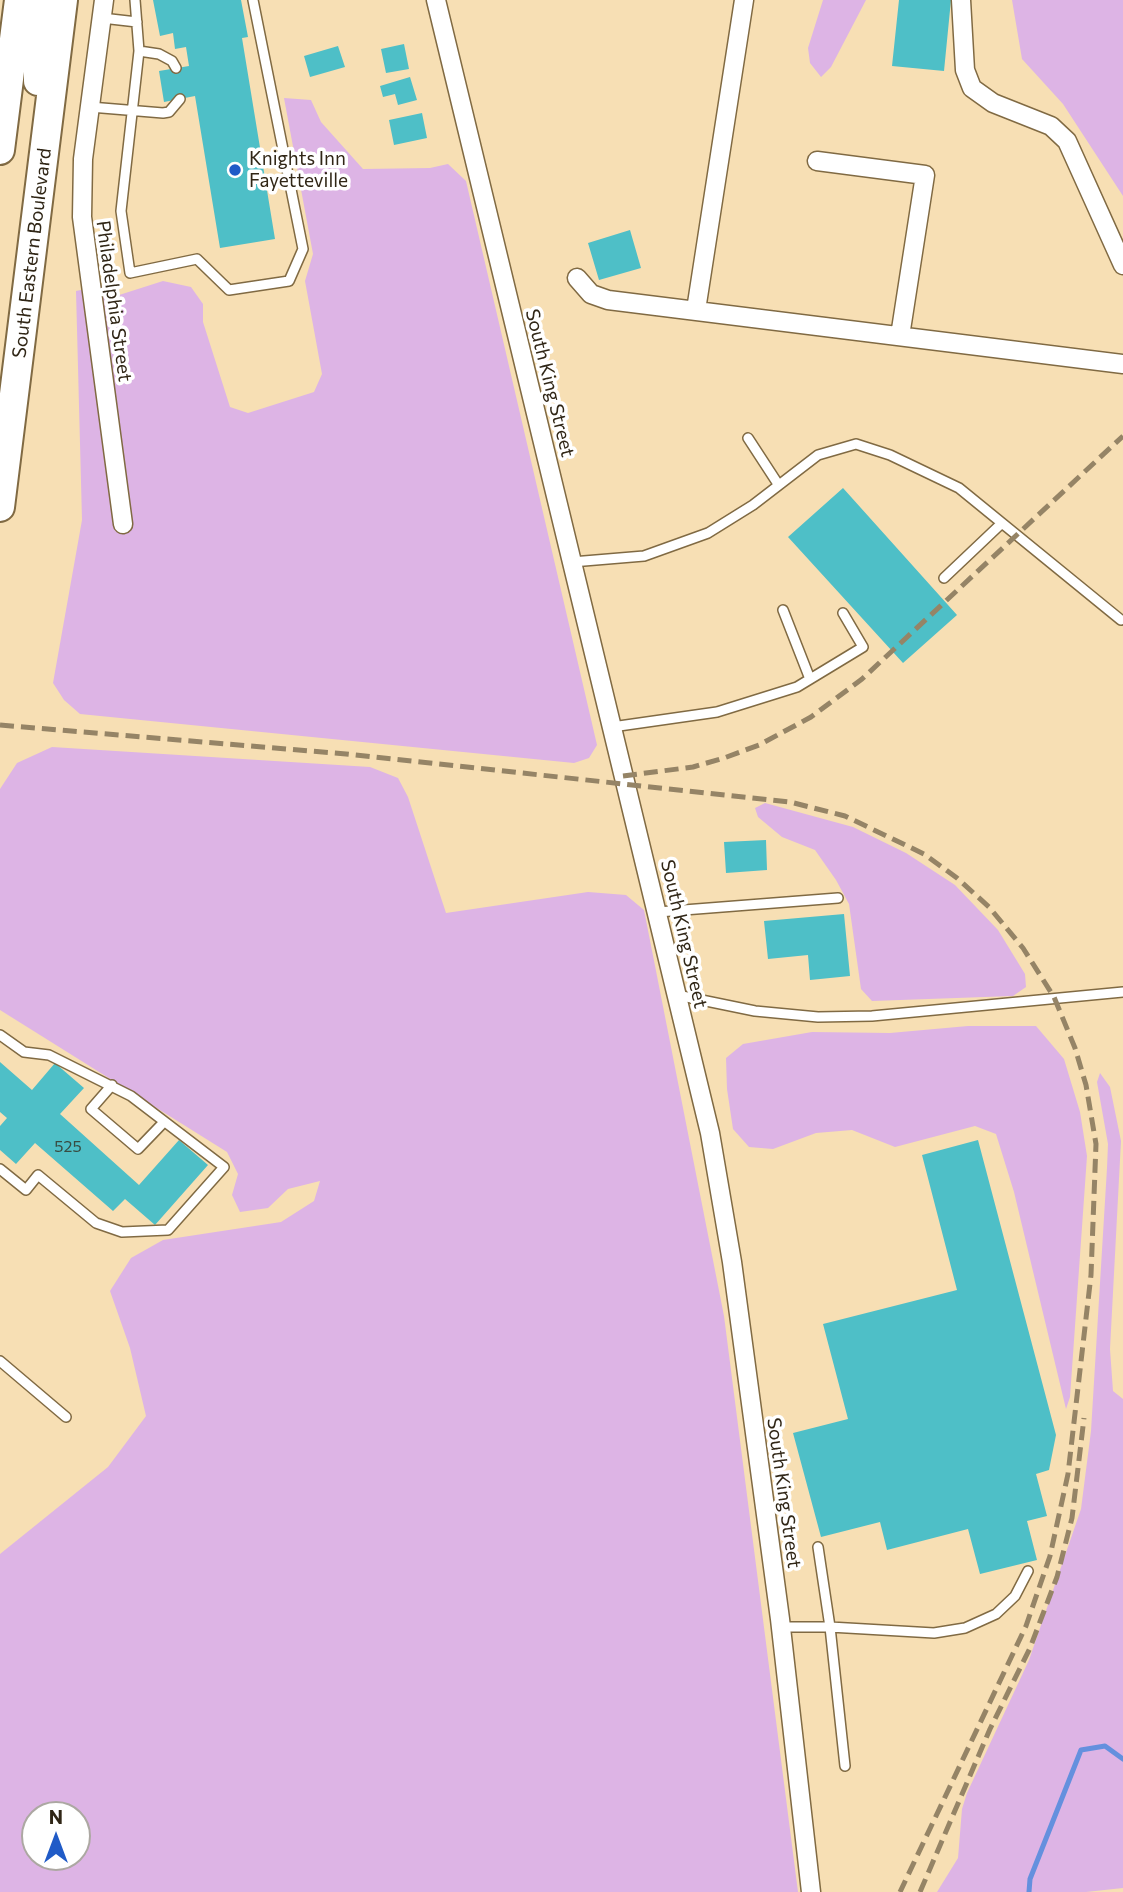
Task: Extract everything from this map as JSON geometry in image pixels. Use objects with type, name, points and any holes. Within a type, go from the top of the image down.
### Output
[{"type":"highway","points":[[0,150],[19,0]]},
{"type":"highway","points":[[37,206],[38,33],[43,0]]},
{"type":"highway","name":"South Eastern Boulevard","points":[[0,507],[63,0]]},
{"type":"street","name":"South King Street","points":[[436,0],[710,1133],[726,1223],[781,1627],[811,1892]]},
{"type":"street","points":[[696,310],[744,0]]},
{"type":"street","points":[[961,0],[965,70],[972,88],[993,103],[1051,126],[1067,141],[1123,265]]},
{"type":"street","name":"Philadelphia Street","points":[[103,9],[83,159],[82,217],[123,524]]},
{"type":"street","points":[[817,161],[925,175],[900,336]]},
{"type":"street","points":[[577,278],[591,294],[608,300],[1123,364]]},
{"type":"lane","points":[[135,0],[139,51],[121,211],[130,273],[197,258],[229,290],[289,281],[303,249],[253,0]]},
{"type":"lane","points":[[103,9],[137,22]]},
{"type":"lane","points":[[139,51],[159,54],[172,61],[176,68]]},
{"type":"lane","points":[[90,107],[132,113],[169,112],[180,99]]},
{"type":"lane","points":[[748,438],[778,484]]},
{"type":"lane","points":[[572,562],[643,555],[708,533],[753,505],[818,455],[856,444],[890,455],[959,488],[1121,620]]},
{"type":"lane","points":[[944,579],[1002,523]]},
{"type":"lane","points":[[783,610],[810,679]]},
{"type":"lane","points":[[612,727],[717,712],[797,687],[863,647],[843,613]]},
{"type":"lane","points":[[658,912],[838,898]]},
{"type":"lane","points":[[677,995],[755,1011],[818,1017],[872,1016],[1123,992]]},
{"type":"lane","points":[[0,1035],[24,1052],[49,1055],[112,1085],[224,1167],[169,1230],[122,1232],[96,1223],[38,1175],[26,1190],[0,1169]]},
{"type":"lane","points":[[112,1085],[91,1109],[138,1149],[164,1122]]},
{"type":"lane","points":[[0,1361],[66,1418]]},
{"type":"lane","points":[[818,1547],[830,1627],[845,1766]]},
{"type":"lane","points":[[781,1627],[934,1633],[965,1628],[996,1614],[1016,1596],[1028,1571]]},
{"type":"shaded area","points":[[823,0],[866,0],[831,67],[821,77],[810,63],[808,48]]},
{"type":"shaded area","points":[[1012,0],[1123,0],[1123,196],[1063,104],[1022,59]]},
{"type":"shaded area","points":[[284,98],[311,100],[321,122],[363,169],[430,168],[448,164],[466,181],[597,745],[589,758],[574,763],[80,714],[64,700],[53,683],[82,520],[76,291],[109,284],[116,296],[163,281],[191,287],[203,304],[203,322],[230,407],[248,413],[314,392],[322,374],[305,281],[313,254]]},
{"type":"shaded area","points":[[52,747],[370,767],[398,778],[408,797],[446,913],[588,892],[626,895],[644,910],[724,1316],[798,1892],[0,1892],[0,1554],[108,1467],[146,1416],[130,1348],[110,1291],[131,1258],[163,1240],[281,1222],[314,1201],[320,1181],[288,1189],[268,1208],[240,1212],[232,1195],[238,1174],[227,1152],[0,1010],[0,789],[17,763]]},
{"type":"shaded area","points":[[765,803],[853,827],[906,853],[955,885],[998,930],[1025,974],[1026,987],[1013,996],[872,1001],[861,989],[849,904],[815,850],[782,837],[758,817],[755,808]]},
{"type":"shaded area","points":[[968,1026],[1036,1026],[1064,1059],[1080,1112],[1087,1156],[1070,1397],[1066,1409],[1014,1192],[996,1134],[975,1126],[895,1147],[852,1130],[816,1133],[773,1149],[749,1147],[733,1129],[726,1058],[743,1044],[812,1032],[890,1033]]},
{"type":"shaded area","points":[[1100,1073],[1110,1087],[1121,1141],[1110,1349],[1113,1391],[1123,1399],[1123,1888],[1086,1892],[937,1892],[958,1858],[962,1809],[967,1793],[1029,1660],[1081,1509],[1091,1431],[1107,1168],[1108,1144],[1097,1082]]},
{"type":"building","name":"Knights Inn Fayetteville","points":[[153,0],[241,0],[248,37],[242,38],[275,239],[220,248],[195,96],[164,102],[159,71],[189,66],[186,47],[175,49],[173,33],[160,36]]},
{"type":"building","points":[[899,0],[951,0],[944,71],[892,66]]},
{"type":"building","points":[[404,44],[409,69],[386,73],[381,49]]},
{"type":"building","points":[[338,46],[345,67],[310,77],[304,56]]},
{"type":"building","points":[[410,77],[417,100],[398,105],[395,94],[383,97],[380,86]]},
{"type":"building","points":[[422,113],[427,138],[394,145],[389,120]]},
{"type":"building","points":[[630,230],[641,268],[599,280],[588,243]]},
{"type":"building","points":[[843,488],[957,615],[903,663],[788,537]]},
{"type":"building","points":[[766,840],[767,870],[726,873],[724,842]]},
{"type":"building","points":[[844,914],[850,976],[810,980],[808,955],[768,959],[764,921]]},
{"type":"building","points":[[0,1062],[32,1090],[55,1063],[84,1088],[60,1114],[139,1185],[179,1140],[208,1165],[155,1225],[125,1199],[113,1211],[35,1143],[16,1164],[0,1150],[0,1126],[7,1118],[0,1112]]},
{"type":"building","points":[[978,1140],[1056,1435],[1049,1470],[1036,1474],[1047,1516],[1027,1521],[1037,1560],[980,1574],[968,1529],[887,1550],[880,1522],[821,1537],[793,1433],[848,1419],[823,1324],[957,1290],[922,1155]]},
{"type":"waterway","points":[[1029,1892],[1030,1879],[1081,1750],[1105,1746],[1123,1759]]},
{"type":"railway","points":[[623,776],[693,767],[724,758],[759,745],[811,717],[862,679],[1123,436]]},
{"type":"railway","points":[[0,725],[346,754],[790,802],[845,816],[924,854],[957,878],[989,907],[1023,948],[1054,997],[1075,1048],[1086,1085],[1096,1144],[1091,1275],[1068,1474],[1050,1556],[1026,1626],[900,1892]]},
{"type":"railway","points":[[920,1892],[990,1729],[1030,1648],[1057,1577],[1072,1518],[1084,1418]]},
{"type":"place","name":"Knights Inn Fayetteville","points":[[235,170]]}]
